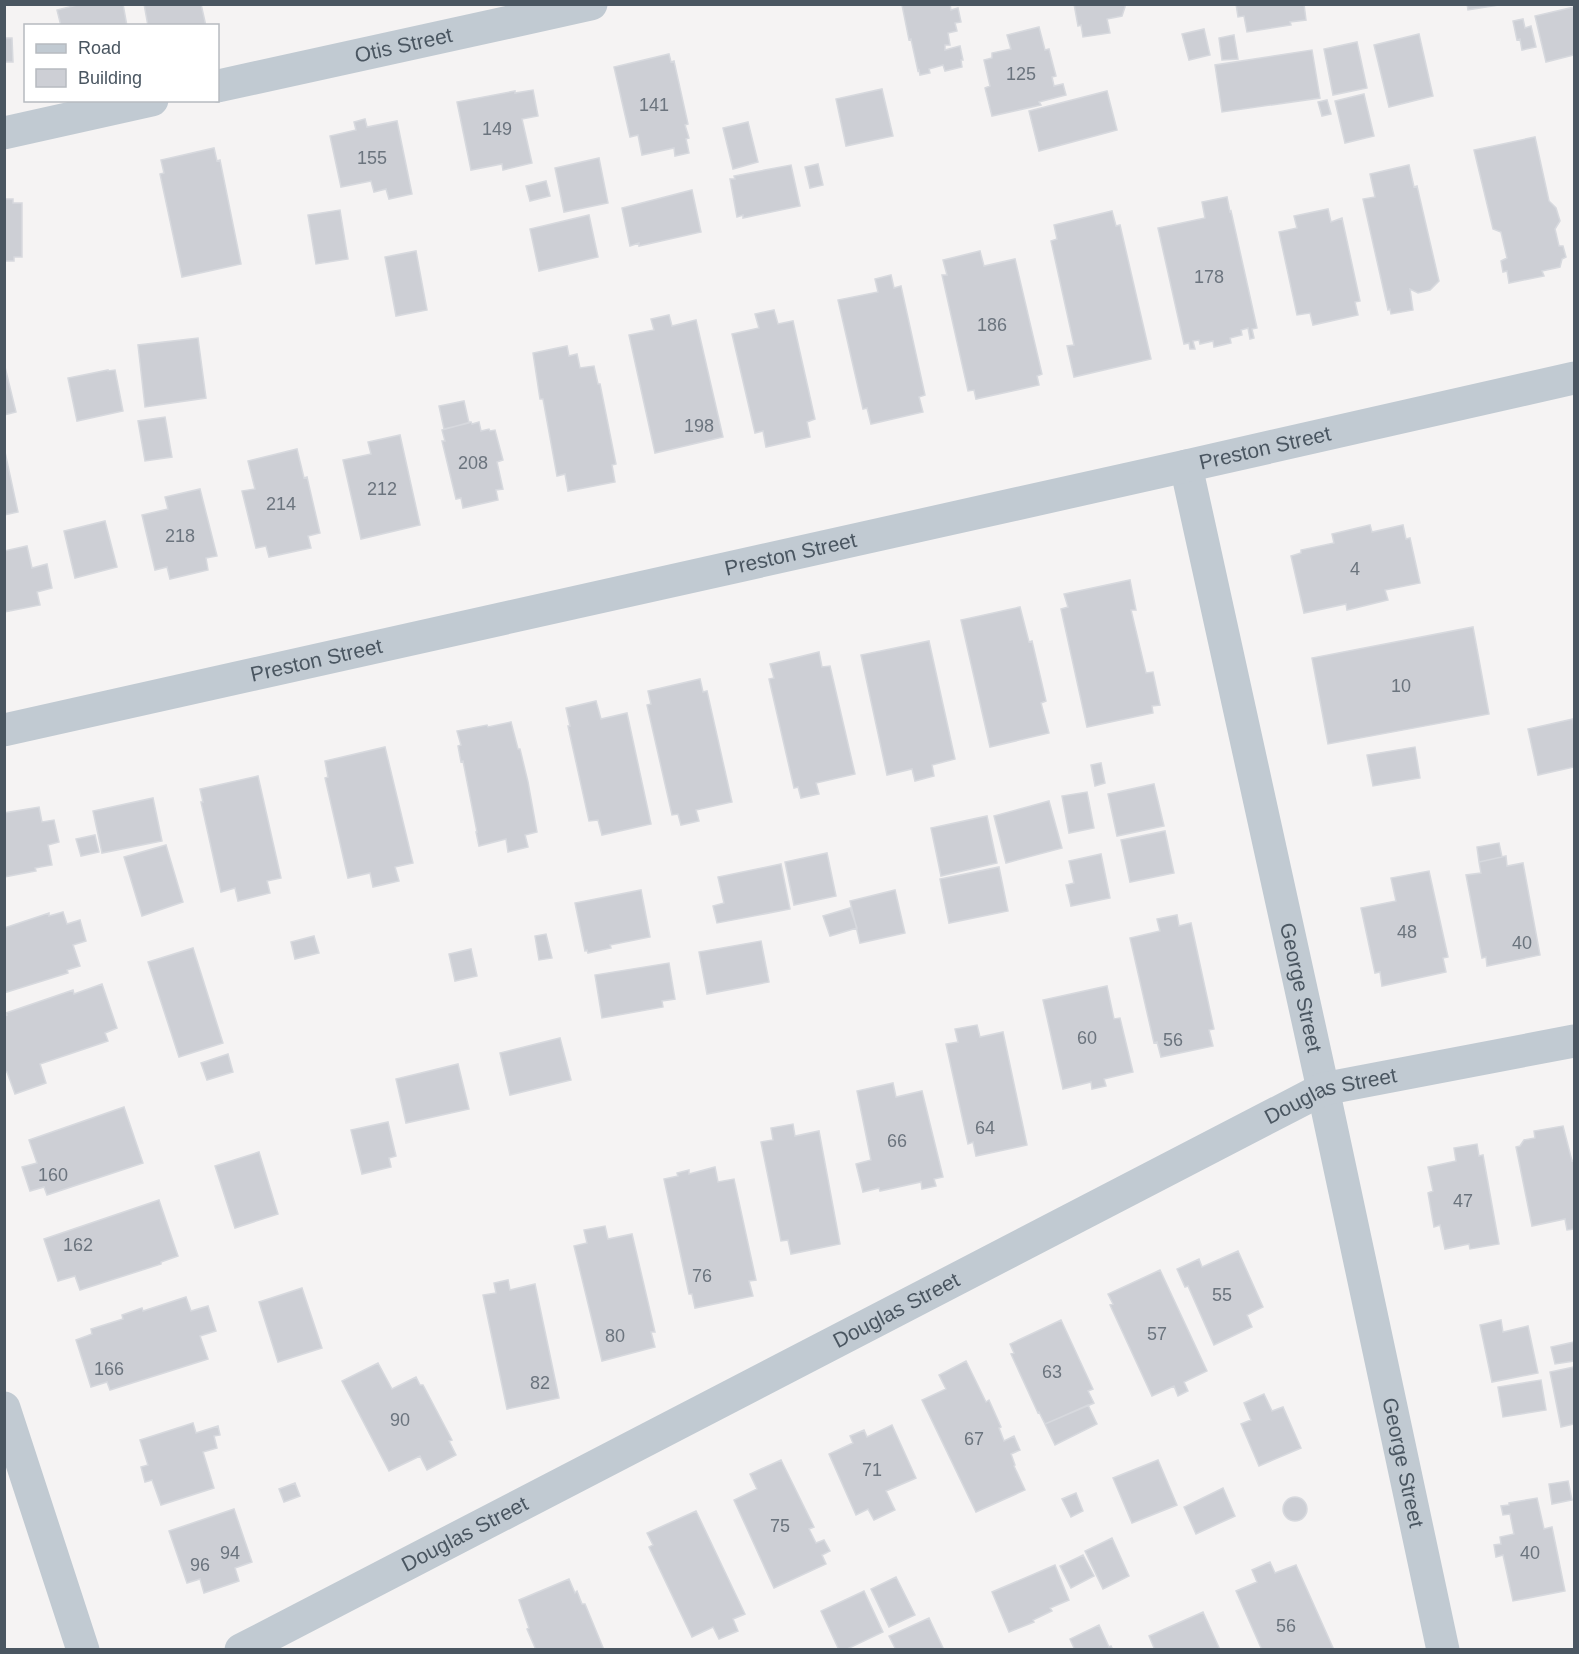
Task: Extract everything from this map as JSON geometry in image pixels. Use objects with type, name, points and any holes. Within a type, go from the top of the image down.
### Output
[{"type":"street","name":"Otis Street","points":[[219,86],[591,4]]},
{"type":"street","points":[[4,133],[143,102]]},
{"type":"street","name":"Preston Street","points":[[4,730],[1575,378]]},
{"type":"street","name":"George Street","points":[[1186,466],[1443,1650]]},
{"type":"street","name":"Douglas Street","points":[[241,1650],[1323,1089],[1575,1041]]},
{"type":"street","points":[[4,1408],[83,1650]]},
{"type":"building","points":[[81,4],[123,4],[127,24],[60,24],[57,10]]},
{"type":"building","points":[[144,4],[201,4],[206,24],[148,24]]},
{"type":"building","points":[[950,4],[951,10],[958,8],[961,22],[955,23],[957,31],[948,33],[950,45],[945,45],[945,50],[960,46],[962,67],[945,71],[943,65],[929,69],[930,73],[920,75],[911,39],[909,40],[902,5]]},
{"type":"building","points":[[1074,4],[1125,4],[1125,7],[1122,16],[1107,19],[1110,33],[1083,37],[1081,25],[1078,26]]},
{"type":"building","points":[[1236,4],[1304,4],[1306,20],[1290,22],[1291,25],[1247,32],[1244,16],[1238,17]]},
{"type":"building","points":[[1467,4],[1505,4],[1468,10]]},
{"type":"building","points":[[1574,7],[1574,55],[1546,62],[1535,16]]},
{"type":"building","points":[[1523,19],[1525,28],[1531,26],[1536,47],[1522,50],[1520,39],[1517,40],[1513,21]]},
{"type":"building","points":[[1039,27],[1045,50],[1049,49],[1056,76],[1052,77],[1054,86],[1063,84],[1066,95],[1039,102],[1041,105],[992,116],[985,88],[990,86],[984,60],[992,58],[992,53],[1011,49],[1007,35]]},
{"type":"building","points":[[1204,29],[1210,55],[1189,60],[1182,34]]},
{"type":"building","points":[[1419,34],[1433,96],[1389,107],[1374,45]]},
{"type":"building","points":[[1234,35],[1238,59],[1222,60],[1219,38]]},
{"type":"building","points":[[4,38],[12,38],[13,62],[4,62]]},
{"type":"building","points":[[1357,42],[1367,88],[1333,95],[1324,49]]},
{"type":"building","points":[[1312,50],[1320,98],[1222,112],[1215,65]]},
{"type":"building","points":[[669,54],[671,62],[674,61],[688,124],[685,125],[689,138],[686,139],[689,153],[675,156],[674,148],[642,155],[638,135],[630,137],[614,67]]},
{"type":"building","points":[[882,89],[893,136],[846,146],[836,99]]},
{"type":"building","points":[[533,90],[538,116],[522,119],[532,163],[503,170],[502,164],[471,170],[457,102],[515,91],[515,93]]},
{"type":"building","points":[[1107,91],[1117,130],[1039,151],[1029,111]]},
{"type":"building","points":[[1364,94],[1374,136],[1345,143],[1335,101]]},
{"type":"building","points":[[1327,100],[1331,114],[1322,116],[1318,102]]},
{"type":"building","points":[[365,119],[367,127],[397,121],[412,194],[389,199],[386,189],[374,192],[371,181],[341,187],[330,136],[356,130],[354,122]]},
{"type":"building","points":[[748,122],[758,162],[733,169],[723,128]]},
{"type":"building","points":[[1535,137],[1549,201],[1556,208],[1560,221],[1555,229],[1559,246],[1563,246],[1566,257],[1562,259],[1560,267],[1542,271],[1544,276],[1509,283],[1507,271],[1503,272],[1501,261],[1507,258],[1501,232],[1493,229],[1474,150]]},
{"type":"building","points":[[214,148],[217,161],[220,160],[241,264],[182,277],[160,174],[164,173],[161,160]]},
{"type":"building","points":[[599,158],[608,203],[564,212],[555,168]]},
{"type":"building","points":[[818,164],[823,185],[810,188],[805,167]]},
{"type":"building","points":[[791,165],[800,206],[743,218],[743,215],[737,217],[730,179],[735,179],[734,176]]},
{"type":"building","points":[[1409,165],[1414,187],[1417,186],[1439,281],[1430,290],[1418,293],[1410,289],[1413,310],[1391,314],[1390,309],[1388,310],[1363,199],[1375,197],[1370,174]]},
{"type":"building","points":[[546,181],[550,196],[530,201],[526,186]]},
{"type":"building","points":[[692,190],[701,232],[630,246],[622,208]]},
{"type":"building","points":[[1227,197],[1257,328],[1252,329],[1254,338],[1250,339],[1248,328],[1241,330],[1242,335],[1230,338],[1231,343],[1214,347],[1213,341],[1200,344],[1199,340],[1193,341],[1195,349],[1190,349],[1189,343],[1184,344],[1158,228],[1205,218],[1202,202]]},
{"type":"building","points":[[4,199],[13,199],[13,203],[22,203],[22,257],[14,257],[14,261],[4,261]]},
{"type":"building","points":[[1328,209],[1331,222],[1342,218],[1360,301],[1355,302],[1358,315],[1313,325],[1310,313],[1297,315],[1279,232],[1297,228],[1294,216]]},
{"type":"building","points":[[340,210],[348,259],[316,264],[308,215]]},
{"type":"building","points":[[1112,211],[1116,226],[1120,225],[1151,359],[1074,377],[1067,346],[1074,345],[1051,241],[1057,239],[1054,225]]},
{"type":"building","points":[[589,215],[598,257],[539,271],[530,229]]},
{"type":"building","points":[[416,251],[427,310],[396,316],[385,257]]},
{"type":"building","points":[[980,251],[984,266],[1015,259],[1042,374],[1037,376],[1039,385],[976,399],[974,390],[968,391],[942,275],[947,275],[943,260]]},
{"type":"building","points":[[891,275],[894,288],[901,286],[925,395],[919,397],[923,412],[871,424],[867,408],[863,409],[838,300],[878,292],[875,279]]},
{"type":"building","points":[[774,310],[778,324],[793,321],[815,419],[807,422],[810,437],[766,447],[763,431],[755,433],[732,334],[759,328],[755,314]]},
{"type":"building","points":[[669,315],[672,326],[696,320],[723,437],[655,453],[629,335],[654,330],[651,319]]},
{"type":"building","points":[[198,338],[206,398],[145,407],[138,345]]},
{"type":"building","points":[[567,346],[569,356],[577,354],[580,368],[594,366],[598,384],[600,384],[616,464],[612,465],[615,482],[568,491],[565,474],[557,476],[543,399],[540,399],[533,353]]},
{"type":"building","points":[[4,363],[16,412],[4,415]]},
{"type":"building","points":[[115,370],[123,411],[77,421],[68,378]]},
{"type":"building","points":[[464,401],[469,423],[444,429],[439,406]]},
{"type":"building","points":[[165,417],[172,457],[145,461],[138,421]]},
{"type":"building","points":[[471,422],[472,424],[479,422],[481,431],[495,430],[503,460],[497,462],[503,489],[496,490],[498,500],[463,508],[461,498],[456,499],[442,441],[445,441],[442,430]]},
{"type":"building","points":[[400,435],[420,525],[361,539],[343,460],[371,454],[368,442]]},
{"type":"building","points":[[297,449],[304,478],[307,477],[320,533],[308,536],[311,548],[269,557],[266,546],[256,548],[242,491],[255,489],[248,461]]},
{"type":"building","points":[[4,452],[18,512],[4,515]]},
{"type":"building","points":[[200,489],[217,556],[206,558],[208,570],[170,579],[167,567],[155,570],[142,515],[168,509],[165,497]]},
{"type":"building","points":[[105,521],[117,567],[75,578],[64,531]]},
{"type":"building","points":[[1370,525],[1372,532],[1403,525],[1406,539],[1410,538],[1420,583],[1385,590],[1388,600],[1347,610],[1346,604],[1304,613],[1291,556],[1301,553],[1301,550],[1334,543],[1332,534]]},
{"type":"building","points":[[27,546],[32,568],[47,564],[52,588],[37,592],[40,605],[4,612],[4,551]]},
{"type":"building","points":[[1130,580],[1136,610],[1131,610],[1146,673],[1153,672],[1160,705],[1152,706],[1153,713],[1087,727],[1061,609],[1068,607],[1064,594]]},
{"type":"building","points":[[1020,607],[1029,642],[1032,641],[1046,701],[1041,703],[1049,733],[990,747],[961,620]]},
{"type":"building","points":[[1473,627],[1489,714],[1328,744],[1312,658]]},
{"type":"building","points":[[929,641],[955,759],[932,765],[934,776],[915,781],[912,769],[887,775],[861,655]]},
{"type":"building","points":[[819,652],[822,667],[830,666],[855,774],[816,783],[819,794],[801,798],[798,787],[794,788],[769,679],[774,678],[770,664]]},
{"type":"building","points":[[700,679],[703,692],[707,691],[732,802],[696,810],[699,821],[681,825],[678,814],[672,815],[647,705],[651,704],[648,691]]},
{"type":"building","points":[[596,701],[601,719],[627,713],[651,824],[602,835],[598,820],[589,821],[566,708]]},
{"type":"building","points":[[1573,719],[1574,767],[1538,775],[1528,729]]},
{"type":"building","points":[[511,722],[528,782],[537,832],[525,835],[528,847],[508,852],[506,839],[479,846],[463,761],[461,762],[458,746],[461,745],[457,731]]},
{"type":"building","points":[[385,747],[413,863],[395,867],[399,881],[373,887],[370,873],[348,878],[325,778],[328,777],[325,761]]},
{"type":"building","points":[[1415,747],[1420,778],[1373,786],[1367,755]]},
{"type":"building","points":[[1101,763],[1105,783],[1095,786],[1091,765]]},
{"type":"building","points":[[258,776],[281,878],[267,881],[270,893],[238,901],[235,888],[221,892],[200,789]]},
{"type":"building","points":[[1154,784],[1164,826],[1117,836],[1108,794]]},
{"type":"building","points":[[1087,792],[1094,828],[1069,833],[1062,796]]},
{"type":"building","points":[[153,798],[162,841],[102,853],[93,811]]},
{"type":"building","points":[[1049,801],[1062,848],[1006,863],[994,816]]},
{"type":"building","points":[[39,807],[42,822],[54,820],[59,842],[48,845],[52,865],[35,868],[36,871],[4,877],[4,813]]},
{"type":"building","points":[[987,816],[997,863],[941,876],[931,828]]},
{"type":"building","points":[[1165,831],[1174,873],[1130,882],[1121,840]]},
{"type":"building","points":[[95,835],[99,852],[81,856],[76,839]]},
{"type":"building","points":[[1499,843],[1502,857],[1479,862],[1477,847]]},
{"type":"building","points":[[166,845],[183,902],[142,916],[124,857]]},
{"type":"building","points":[[827,853],[836,896],[794,905],[785,862]]},
{"type":"building","points":[[1101,854],[1110,898],[1071,906],[1066,885],[1074,883],[1069,861]]},
{"type":"building","points":[[1506,856],[1507,866],[1523,863],[1540,955],[1487,966],[1486,957],[1482,958],[1466,875],[1481,873],[1479,862]]},
{"type":"building","points":[[781,864],[790,909],[717,923],[713,906],[724,903],[718,877]]},
{"type":"building","points":[[999,867],[1008,911],[949,923],[940,879]]},
{"type":"building","points":[[1429,871],[1448,957],[1443,958],[1446,972],[1382,986],[1380,972],[1375,973],[1361,908],[1396,901],[1391,878]]},
{"type":"building","points":[[641,890],[650,937],[610,945],[611,948],[588,953],[587,950],[585,951],[575,903]]},
{"type":"building","points":[[895,890],[905,933],[860,943],[850,901]]},
{"type":"building","points":[[850,908],[857,928],[830,936],[823,916]]},
{"type":"building","points":[[63,912],[67,924],[80,920],[86,941],[73,945],[80,966],[67,970],[68,973],[4,993],[4,928],[49,913],[49,916]]},
{"type":"building","points":[[1177,915],[1179,926],[1191,923],[1214,1029],[1209,1030],[1213,1046],[1161,1057],[1157,1042],[1154,1043],[1130,938],[1160,931],[1157,919]]},
{"type":"building","points":[[546,934],[552,958],[539,960],[535,936]]},
{"type":"building","points":[[314,936],[319,953],[295,959],[291,942]]},
{"type":"building","points":[[761,941],[769,982],[707,994],[699,952]]},
{"type":"building","points":[[193,948],[223,1043],[179,1057],[148,962]]},
{"type":"building","points":[[471,949],[477,976],[455,981],[449,954]]},
{"type":"building","points":[[669,963],[675,999],[662,1001],[663,1007],[602,1018],[595,975]]},
{"type":"building","points":[[102,984],[117,1028],[105,1033],[108,1041],[40,1064],[46,1083],[15,1094],[7,1072],[4,1072],[4,1016],[7,1015],[6,1013],[73,990],[74,994]]},
{"type":"building","points":[[1107,986],[1114,1019],[1120,1018],[1133,1072],[1104,1079],[1106,1086],[1092,1089],[1091,1082],[1063,1089],[1043,1000]]},
{"type":"building","points":[[977,1025],[980,1037],[1003,1032],[1027,1145],[976,1156],[973,1142],[968,1144],[946,1044],[958,1042],[955,1029]]},
{"type":"building","points":[[560,1038],[571,1080],[510,1095],[500,1053]]},
{"type":"building","points":[[228,1054],[233,1072],[207,1080],[201,1063]]},
{"type":"building","points":[[458,1064],[469,1109],[406,1123],[396,1079]]},
{"type":"building","points":[[893,1083],[896,1097],[922,1091],[943,1177],[934,1179],[936,1186],[922,1189],[921,1182],[880,1191],[879,1188],[863,1192],[856,1164],[871,1160],[857,1091]]},
{"type":"building","points":[[124,1107],[143,1163],[47,1195],[44,1187],[30,1191],[22,1167],[37,1163],[29,1140]]},
{"type":"building","points":[[388,1122],[396,1156],[389,1158],[391,1167],[362,1174],[351,1130]]},
{"type":"building","points":[[793,1124],[795,1136],[819,1131],[840,1244],[791,1254],[788,1240],[781,1241],[761,1142],[773,1140],[771,1128]]},
{"type":"building","points":[[1563,1126],[1572,1161],[1574,1160],[1574,1229],[1567,1230],[1565,1219],[1532,1226],[1516,1147],[1520,1146],[1524,1140],[1535,1138],[1534,1131]]},
{"type":"building","points":[[1477,1144],[1479,1156],[1483,1155],[1499,1244],[1470,1249],[1469,1244],[1445,1249],[1440,1225],[1434,1227],[1428,1193],[1433,1191],[1428,1167],[1456,1161],[1454,1148]]},
{"type":"building","points":[[259,1152],[278,1214],[235,1228],[215,1166]]},
{"type":"building","points":[[715,1167],[718,1182],[734,1179],[756,1280],[749,1281],[753,1296],[695,1308],[692,1294],[689,1294],[664,1179],[678,1176],[677,1173],[689,1170],[689,1174]]},
{"type":"building","points":[[159,1200],[178,1256],[161,1262],[161,1264],[80,1290],[75,1276],[58,1281],[44,1239]]},
{"type":"building","points":[[605,1226],[608,1239],[632,1234],[655,1332],[651,1332],[655,1347],[602,1361],[574,1246],[587,1243],[584,1230]]},
{"type":"building","points":[[1238,1251],[1263,1307],[1247,1315],[1252,1327],[1214,1345],[1188,1286],[1185,1287],[1177,1269],[1199,1259],[1202,1267]]},
{"type":"building","points":[[1160,1270],[1207,1371],[1184,1382],[1188,1391],[1178,1396],[1174,1386],[1152,1396],[1110,1305],[1113,1304],[1108,1294]]},
{"type":"building","points":[[508,1280],[510,1290],[535,1284],[559,1398],[507,1409],[483,1295],[496,1293],[494,1283]]},
{"type":"building","points":[[302,1288],[322,1348],[278,1362],[259,1302]]},
{"type":"building","points":[[186,1297],[191,1311],[208,1306],[216,1331],[200,1336],[208,1359],[110,1390],[107,1382],[91,1387],[76,1340],[92,1334],[91,1329],[123,1319],[122,1315],[142,1308],[143,1311]]},
{"type":"building","points":[[1061,1320],[1093,1389],[1088,1391],[1094,1403],[1045,1424],[1011,1354],[1014,1353],[1010,1344]]},
{"type":"building","points":[[1501,1320],[1503,1332],[1528,1326],[1538,1373],[1492,1382],[1480,1325]]},
{"type":"building","points":[[1574,1342],[1574,1361],[1555,1364],[1551,1347]]},
{"type":"building","points":[[966,1361],[986,1402],[989,1400],[1001,1427],[999,1428],[1004,1441],[1014,1436],[1020,1450],[1011,1454],[1025,1490],[976,1512],[922,1400],[946,1389],[939,1375]]},
{"type":"building","points":[[378,1363],[392,1389],[416,1377],[420,1385],[423,1385],[452,1440],[449,1441],[456,1455],[427,1470],[420,1456],[389,1471],[342,1381]]},
{"type":"building","points":[[1574,1367],[1574,1424],[1561,1427],[1550,1372]]},
{"type":"building","points":[[1541,1380],[1546,1410],[1503,1417],[1498,1387]]},
{"type":"building","points":[[1264,1394],[1272,1411],[1283,1407],[1301,1448],[1259,1466],[1241,1424],[1251,1420],[1244,1403]]},
{"type":"building","points":[[1088,1405],[1097,1424],[1055,1445],[1045,1424]]},
{"type":"building","points":[[193,1423],[196,1433],[218,1426],[220,1435],[214,1436],[217,1448],[203,1452],[214,1488],[161,1505],[152,1480],[145,1482],[141,1467],[148,1465],[140,1440]]},
{"type":"building","points":[[892,1425],[916,1478],[886,1491],[895,1510],[874,1520],[868,1509],[856,1515],[829,1454],[853,1443],[850,1436],[864,1430],[867,1437]]},
{"type":"building","points":[[781,1460],[814,1527],[809,1529],[816,1543],[824,1540],[830,1551],[822,1555],[826,1564],[774,1588],[734,1500],[757,1489],[750,1474]]},
{"type":"building","points":[[1158,1460],[1177,1505],[1132,1523],[1113,1478]]},
{"type":"building","points":[[1568,1481],[1572,1500],[1552,1504],[1549,1484]]},
{"type":"building","points":[[295,1483],[300,1496],[284,1502],[279,1489]]},
{"type":"building","points":[[1223,1488],[1235,1516],[1196,1534],[1184,1507]]},
{"type":"building","points":[[1076,1493],[1083,1511],[1071,1517],[1062,1499]]},
{"type":"building","points":[[1295,1497],[1304,1500],[1307,1509],[1304,1518],[1295,1521],[1286,1518],[1283,1509],[1286,1500]]},
{"type":"building","points":[[1537,1498],[1544,1529],[1552,1527],[1565,1591],[1513,1601],[1503,1555],[1496,1557],[1494,1545],[1501,1544],[1500,1537],[1514,1534],[1510,1514],[1503,1515],[1501,1506]]},
{"type":"building","points":[[234,1509],[252,1562],[235,1568],[239,1581],[204,1593],[200,1579],[187,1583],[169,1531]]},
{"type":"building","points":[[696,1511],[745,1614],[733,1619],[738,1631],[719,1639],[713,1627],[692,1637],[649,1547],[653,1545],[647,1533]]},
{"type":"building","points":[[1112,1538],[1129,1576],[1103,1589],[1085,1551]]},
{"type":"building","points":[[1083,1555],[1094,1576],[1071,1588],[1060,1566]]},
{"type":"building","points":[[1270,1562],[1275,1573],[1296,1565],[1334,1650],[1262,1650],[1236,1591],[1257,1582],[1252,1570]]},
{"type":"building","points":[[1055,1565],[1069,1600],[1050,1608],[1052,1611],[1033,1620],[1034,1622],[1009,1632],[992,1592]]},
{"type":"building","points":[[896,1577],[915,1615],[889,1627],[871,1589]]},
{"type":"building","points":[[569,1579],[582,1604],[585,1604],[604,1650],[536,1650],[519,1600]]},
{"type":"building","points":[[864,1591],[883,1632],[845,1650],[839,1650],[821,1611]]},
{"type":"building","points":[[1203,1612],[1220,1650],[1151,1650],[1154,1648],[1149,1636]]},
{"type":"building","points":[[929,1618],[944,1650],[896,1650],[889,1636]]},
{"type":"building","points":[[1099,1625],[1109,1647],[1111,1646],[1113,1650],[1071,1650],[1074,1648],[1070,1639]]}]
